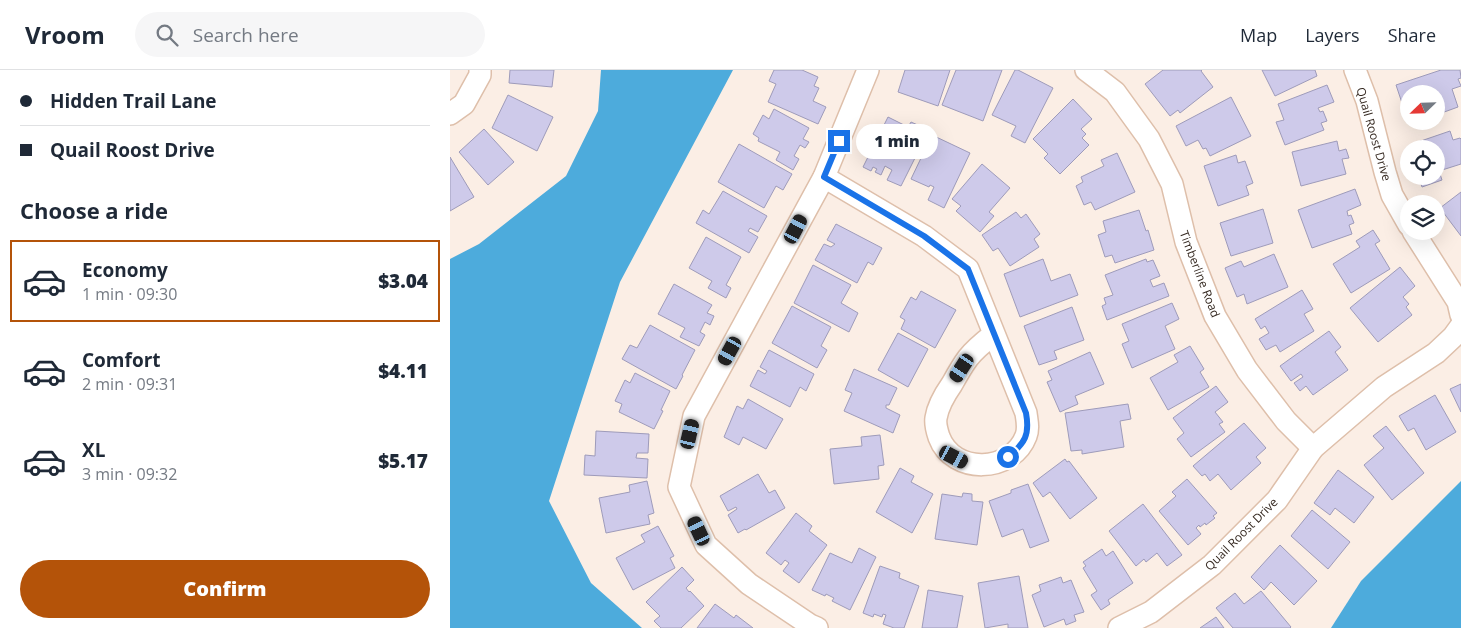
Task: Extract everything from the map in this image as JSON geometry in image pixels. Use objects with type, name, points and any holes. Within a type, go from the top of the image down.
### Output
[{"type":"street","points":[[450,114],[464,104],[480,74],[480,70]]},
{"type":"street","points":[[817,628],[749,584],[706,546],[679,487],[694,416],[824,177],[868,70]]},
{"type":"street","name":"Timberline Road","points":[[1086,70],[1115,92],[1149,139],[1172,184],[1186,242],[1215,316],[1247,370],[1286,421],[1312,448]]},
{"type":"street","name":"Quail Roost Drive","points":[[1354,70],[1367,101],[1384,172],[1392,195],[1400,209]]},
{"type":"street","points":[[824,177],[924,236],[968,269],[1026,413],[1028,425],[1027,435],[1020,447],[1008,457],[994,463],[978,465],[964,462],[946,450],[936,428],[936,418],[942,399],[968,358],[994,334]]},
{"type":"street","points":[[1419,240],[1458,302],[1461,315]]},
{"type":"street","name":"Quail Roost Drive","points":[[1119,628],[1151,612],[1212,565],[1277,500],[1312,448],[1384,387],[1436,353],[1453,337],[1461,326]]},
{"type":"water","points":[[601,70],[733,70],[620,282],[549,501],[591,583],[642,628],[450,628],[450,259],[479,244],[566,176],[598,111]]},
{"type":"water","points":[[1461,481],[1461,628],[1331,628],[1361,581]]},
{"type":"building","points":[[510,70],[554,70],[552,87],[509,83]]},
{"type":"building","points":[[774,70],[802,70],[818,77],[814,86],[819,88],[813,101],[826,107],[818,124],[768,102],[776,84],[769,81]]},
{"type":"building","points":[[905,70],[950,70],[938,106],[898,92]]},
{"type":"building","points":[[956,70],[1002,70],[983,121],[942,105]]},
{"type":"building","points":[[1015,70],[1053,88],[1025,143],[1011,136],[1016,126],[992,115]]},
{"type":"building","points":[[1163,70],[1202,70],[1213,87],[1180,113],[1178,110],[1170,116],[1145,84]]},
{"type":"building","points":[[1262,70],[1315,70],[1317,76],[1275,96]]},
{"type":"building","points":[[1441,70],[1460,70],[1461,78],[1458,79],[1461,86],[1452,89],[1458,107],[1445,112],[1445,85],[1400,85],[1400,97],[1396,85]]},
{"type":"building","points":[[1327,85],[1334,102],[1318,108],[1320,112],[1323,111],[1327,121],[1321,123],[1324,130],[1285,145],[1276,122],[1284,120],[1278,104]]},
{"type":"building","points":[[508,95],[553,117],[537,151],[492,128]]},
{"type":"building","points":[[1231,97],[1251,136],[1210,156],[1206,148],[1203,149],[1198,140],[1186,146],[1176,126]]},
{"type":"building","points":[[1073,99],[1092,119],[1081,129],[1086,134],[1082,138],[1089,145],[1060,174],[1044,158],[1048,154],[1033,139]]},
{"type":"building","points":[[774,109],[809,128],[803,139],[809,142],[805,148],[800,145],[794,156],[799,159],[793,170],[776,160],[780,152],[758,141],[759,138],[753,134],[763,115],[769,119]]},
{"type":"building","points":[[888,117],[908,127],[911,122],[929,130],[901,186],[887,180],[892,170],[885,166],[881,175],[875,172],[877,169],[873,167],[871,171],[863,167]]},
{"type":"building","points":[[484,129],[514,162],[488,185],[459,152]]},
{"type":"building","points":[[1450,131],[1453,140],[1461,139],[1461,164],[1445,169],[1445,140],[1424,140]]},
{"type":"building","points":[[932,135],[970,153],[944,208],[928,200],[934,187],[930,185],[929,187],[911,179]]},
{"type":"building","points":[[1337,141],[1339,151],[1346,149],[1349,158],[1342,159],[1346,174],[1301,186],[1292,152]]},
{"type":"building","points":[[739,144],[792,174],[783,190],[776,186],[764,208],[718,182]]},
{"type":"building","points":[[1117,153],[1135,192],[1095,210],[1091,202],[1084,205],[1076,186],[1083,182],[1081,177],[1104,166],[1101,160]]},
{"type":"building","points":[[1236,155],[1238,163],[1245,161],[1253,183],[1246,186],[1249,195],[1218,206],[1204,166]]},
{"type":"building","points":[[450,157],[474,197],[450,211]]},
{"type":"building","points":[[982,164],[1010,188],[989,212],[994,216],[980,232],[956,211],[961,206],[952,199]]},
{"type":"building","points":[[1355,189],[1361,205],[1347,211],[1348,216],[1351,215],[1354,223],[1349,225],[1352,234],[1312,248],[1298,210]]},
{"type":"building","points":[[723,191],[767,216],[758,232],[750,228],[748,231],[758,237],[749,253],[696,223],[703,210],[709,214]]},
{"type":"building","points":[[1461,192],[1461,236],[1445,215],[1445,204]]},
{"type":"building","points":[[1263,209],[1273,243],[1231,256],[1220,223]]},
{"type":"building","points":[[1139,210],[1154,250],[1115,263],[1112,255],[1105,257],[1098,235],[1106,232],[1103,221]]},
{"type":"building","points":[[1016,212],[1021,218],[1026,214],[1040,234],[1034,239],[1039,247],[1010,266],[998,248],[993,251],[982,235]]},
{"type":"building","points":[[836,224],[882,248],[873,265],[868,262],[857,283],[815,260],[824,244],[831,247],[835,244],[827,240]]},
{"type":"building","points":[[1373,230],[1380,241],[1375,244],[1390,269],[1351,293],[1333,264],[1360,247],[1356,241]]},
{"type":"building","points":[[706,237],[741,257],[726,285],[731,288],[726,298],[708,288],[712,281],[689,268]]},
{"type":"building","points":[[1274,254],[1288,287],[1247,304],[1244,294],[1237,297],[1225,268],[1241,261],[1244,267]]},
{"type":"building","points":[[1043,259],[1051,281],[1070,274],[1078,295],[1020,317],[1004,274]]},
{"type":"building","points":[[1146,259],[1147,262],[1153,260],[1160,276],[1150,280],[1153,287],[1164,283],[1169,296],[1107,320],[1102,306],[1106,304],[1104,298],[1113,295],[1105,275]]},
{"type":"building","points":[[813,265],[851,285],[841,303],[858,313],[849,332],[794,303]]},
{"type":"building","points":[[1400,267],[1415,286],[1403,297],[1409,304],[1406,307],[1412,315],[1378,342],[1350,308]]},
{"type":"building","points":[[674,284],[712,305],[707,313],[714,316],[710,325],[705,322],[700,332],[705,335],[699,346],[680,337],[685,328],[658,314]]},
{"type":"building","points":[[1302,290],[1313,309],[1304,314],[1314,331],[1280,352],[1276,345],[1266,350],[1259,339],[1269,333],[1265,326],[1261,329],[1255,319]]},
{"type":"building","points":[[921,291],[956,310],[935,348],[901,329],[905,320],[900,317],[911,297],[916,300]]},
{"type":"building","points":[[1172,303],[1179,319],[1165,326],[1175,349],[1132,368],[1122,344],[1129,341],[1122,324]]},
{"type":"building","points":[[792,306],[831,327],[821,346],[827,350],[817,368],[772,343]]},
{"type":"building","points":[[1072,307],[1084,340],[1054,351],[1057,359],[1039,365],[1024,326]]},
{"type":"building","points":[[650,325],[695,350],[676,389],[622,359],[630,345],[637,348]]},
{"type":"building","points":[[1329,331],[1341,347],[1335,352],[1348,370],[1313,395],[1306,386],[1300,391],[1294,383],[1303,377],[1301,374],[1291,381],[1280,366]]},
{"type":"building","points":[[898,333],[928,349],[908,387],[878,370]]},
{"type":"building","points":[[1190,346],[1204,369],[1200,372],[1209,387],[1168,410],[1150,378],[1178,362],[1174,355]]},
{"type":"building","points":[[769,350],[814,374],[806,391],[800,387],[790,407],[750,386],[758,370],[765,374],[767,371],[760,367]]},
{"type":"building","points":[[1090,352],[1104,384],[1075,396],[1078,404],[1060,412],[1047,382],[1052,380],[1048,371]]},
{"type":"building","points":[[854,369],[897,388],[889,405],[886,405],[886,408],[900,415],[893,433],[844,411],[852,393],[845,390]]},
{"type":"building","points":[[635,373],[670,391],[654,429],[619,412],[622,404],[615,401],[625,380],[630,383]]},
{"type":"building","points":[[1461,384],[1461,412],[1450,389]]},
{"type":"building","points":[[1216,386],[1228,402],[1215,412],[1223,422],[1219,424],[1225,432],[1191,457],[1177,439],[1184,433],[1173,418]]},
{"type":"building","points":[[1435,395],[1456,432],[1426,450],[1414,428],[1408,431],[1399,416]]},
{"type":"building","points":[[748,399],[783,419],[766,449],[743,437],[739,445],[724,437],[737,406],[743,409]]},
{"type":"building","points":[[1128,404],[1131,419],[1120,421],[1124,447],[1082,454],[1082,450],[1071,451],[1065,413]]},
{"type":"building","points":[[1244,423],[1266,448],[1256,457],[1261,463],[1231,490],[1218,474],[1210,481],[1205,474],[1202,476],[1193,466]]},
{"type":"building","points":[[1386,426],[1424,473],[1392,500],[1364,465],[1384,448],[1373,436]]},
{"type":"building","points":[[596,431],[649,434],[648,453],[637,453],[636,458],[648,459],[647,478],[584,475],[585,455],[595,456]]},
{"type":"building","points":[[880,435],[884,465],[878,466],[879,479],[834,484],[830,449],[862,446],[861,437]]},
{"type":"building","points":[[1065,459],[1067,462],[1069,461],[1097,498],[1070,519],[1050,492],[1043,497],[1033,483]]},
{"type":"building","points":[[900,468],[914,476],[911,482],[933,494],[912,533],[876,512]]},
{"type":"building","points":[[1338,470],[1374,497],[1354,523],[1335,508],[1330,515],[1314,503]]},
{"type":"building","points":[[758,474],[769,493],[775,490],[785,508],[738,533],[728,515],[737,509],[736,507],[728,511],[720,496]]},
{"type":"building","points":[[1187,479],[1217,513],[1213,516],[1215,518],[1206,525],[1205,523],[1196,528],[1201,534],[1188,545],[1159,511],[1176,496],[1172,492]]},
{"type":"building","points":[[647,481],[654,513],[648,515],[650,524],[606,533],[599,498],[630,492],[629,485]]},
{"type":"building","points":[[1028,484],[1049,541],[1030,548],[1023,529],[1002,537],[989,501]]},
{"type":"building","points":[[963,493],[972,494],[972,501],[983,502],[977,545],[935,539],[942,494],[962,497]]},
{"type":"building","points":[[1143,504],[1182,555],[1167,566],[1157,553],[1146,562],[1144,559],[1136,566],[1109,531]]},
{"type":"building","points":[[1312,510],[1350,542],[1328,569],[1291,536]]},
{"type":"building","points":[[796,513],[812,526],[809,531],[827,545],[799,583],[783,571],[789,563],[785,560],[781,565],[766,553]]},
{"type":"building","points":[[658,526],[674,556],[670,558],[675,568],[633,590],[616,558],[645,542],[641,535]]},
{"type":"building","points":[[1280,545],[1317,581],[1294,605],[1271,582],[1264,590],[1251,577]]},
{"type":"building","points":[[859,548],[876,557],[850,610],[832,601],[834,598],[812,590],[830,553],[852,563]]},
{"type":"building","points":[[1102,549],[1106,556],[1113,551],[1133,583],[1108,600],[1110,604],[1101,610],[1091,595],[1097,591],[1083,568],[1086,566],[1083,562]]},
{"type":"building","points":[[880,566],[900,573],[899,578],[919,586],[904,628],[894,628],[883,624],[886,615],[883,614],[882,617],[874,614],[873,617],[863,613]]},
{"type":"building","points":[[682,567],[694,580],[686,588],[704,606],[681,628],[661,628],[654,621],[660,616],[646,602]]},
{"type":"building","points":[[1019,576],[1028,628],[1008,628],[1008,624],[985,628],[978,583]]},
{"type":"building","points":[[1061,577],[1063,583],[1071,580],[1084,612],[1074,615],[1076,621],[1066,625],[1064,619],[1044,627],[1032,595],[1041,591],[1039,585]]},
{"type":"building","points":[[928,590],[963,596],[957,628],[922,628]]},
{"type":"building","points":[[1261,591],[1290,628],[1233,628],[1216,608],[1235,593],[1244,604]]},
{"type":"building","points":[[715,604],[734,618],[736,615],[753,628],[697,628]]},
{"type":"building","points":[[1216,617],[1224,628],[1200,628]]},
{"type":"route","points":[[839,141],[824,177],[924,236],[968,269],[1026,413],[1027,435],[1020,447],[1008,457]]}]
